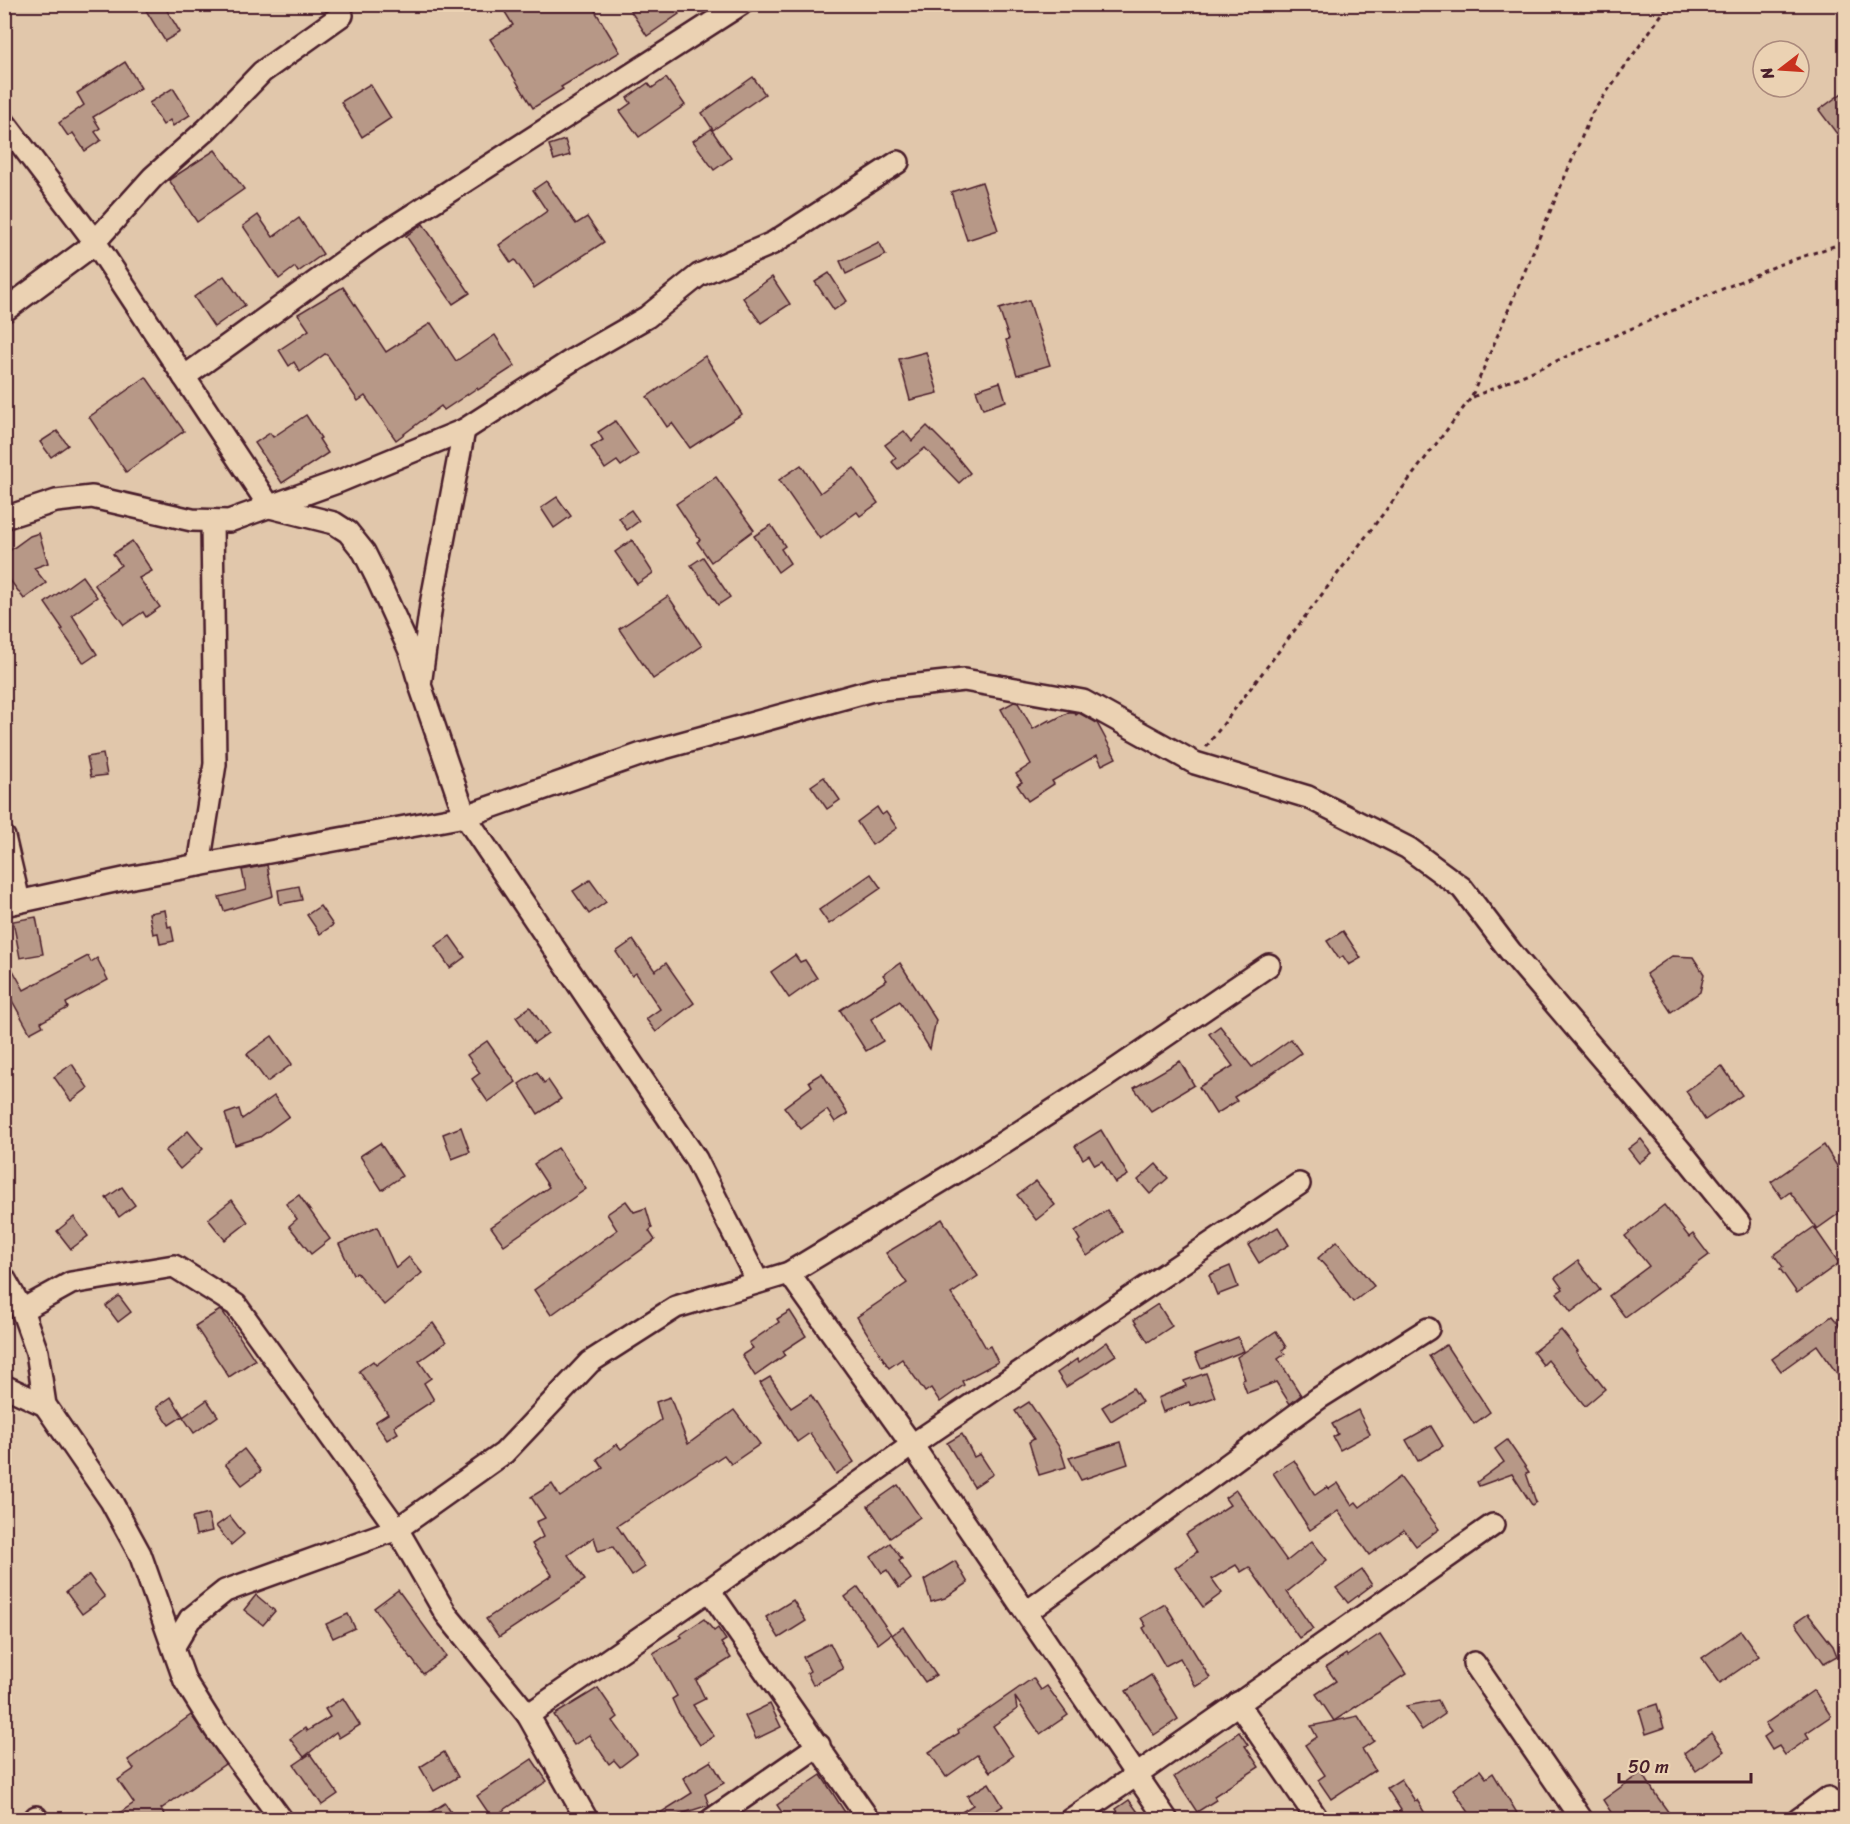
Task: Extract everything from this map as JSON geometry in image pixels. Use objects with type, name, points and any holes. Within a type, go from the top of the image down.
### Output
[{"type":"street","points":[[184,377],[372,241],[741,4]]},
{"type":"street","points":[[4,311],[95,242],[153,177],[207,129],[262,72],[342,15]]},
{"type":"street","points":[[4,122],[95,242],[270,507],[334,524],[348,532],[364,552],[410,651],[465,816],[696,1159],[758,1282]]},
{"type":"street","points":[[4,518],[56,501],[92,496],[192,520],[230,521],[340,481],[464,430],[574,359],[647,317],[699,275],[773,243],[898,162]]},
{"type":"street","points":[[420,685],[431,605],[464,430]]},
{"type":"street","points":[[199,865],[215,764],[212,521]]},
{"type":"street","points":[[4,837],[12,903],[199,865],[465,816],[642,754],[873,690],[964,680],[1083,701],[1194,763],[1308,797],[1408,848],[1462,888],[1510,951],[1682,1151],[1738,1223]]},
{"type":"street","points":[[174,1646],[190,1619],[225,1590],[397,1529],[504,1453],[590,1362],[676,1307],[789,1273],[990,1151],[1105,1077],[1269,965]]},
{"type":"street","points":[[528,1715],[709,1590],[912,1445],[1299,1184]]},
{"type":"street","points":[[22,1310],[70,1284],[174,1266],[236,1305],[397,1529],[446,1614],[528,1715],[587,1820]]},
{"type":"street","points":[[789,1273],[912,1445],[1138,1774],[1167,1820]]},
{"type":"street","points":[[4,1278],[22,1310],[37,1352],[45,1405],[111,1501],[141,1554],[185,1680],[203,1710],[282,1820]]},
{"type":"street","points":[[1027,1612],[1319,1398],[1428,1329]]},
{"type":"street","points":[[4,1386],[45,1405]]},
{"type":"street","points":[[1070,1820],[1493,1525]]},
{"type":"street","points":[[709,1590],[869,1820]]},
{"type":"street","points":[[1474,1663],[1582,1820]]},
{"type":"street","points":[[1238,1704],[1318,1820]]},
{"type":"street","points":[[711,1820],[819,1745]]},
{"type":"street","points":[[1798,1820],[1828,1798],[1842,1820]]},
{"type":"path","points":[[1194,763],[1472,398],[1592,113],[1669,4]]},
{"type":"path","points":[[1472,398],[1778,265],[1845,242]]},
{"type":"building","points":[[142,4],[163,4],[180,32],[165,41]]},
{"type":"building","points":[[500,4],[591,4],[620,52],[561,87],[563,89],[533,108],[490,39],[513,25]]},
{"type":"building","points":[[626,4],[672,4],[679,14],[647,36]]},
{"type":"building","points":[[125,62],[141,88],[93,117],[100,128],[95,132],[101,140],[85,151],[73,133],[68,136],[59,123],[84,105],[77,93]]},
{"type":"building","points":[[753,77],[765,94],[713,130],[702,113]]},
{"type":"building","points":[[666,78],[685,105],[639,137],[620,111],[631,103],[627,98],[648,83],[652,88]]},
{"type":"building","points":[[370,84],[391,118],[362,137],[341,102]]},
{"type":"building","points":[[173,88],[190,115],[173,126],[170,120],[163,125],[149,103]]},
{"type":"building","points":[[1845,91],[1845,128],[1837,134],[1819,110]]},
{"type":"building","points":[[711,129],[731,158],[714,170],[693,141]]},
{"type":"building","points":[[565,140],[570,155],[554,160],[549,145]]},
{"type":"building","points":[[215,150],[244,189],[197,222],[169,180]]},
{"type":"building","points":[[546,181],[576,224],[587,217],[604,242],[534,288],[515,260],[511,263],[499,245],[547,211],[533,190]]},
{"type":"building","points":[[982,182],[998,230],[967,240],[951,192]]},
{"type":"building","points":[[258,215],[273,237],[299,218],[323,254],[298,272],[295,267],[279,279],[243,226]]},
{"type":"building","points":[[423,224],[470,293],[453,304],[406,236]]},
{"type":"building","points":[[879,242],[886,255],[846,274],[840,261]]},
{"type":"building","points":[[829,273],[847,301],[834,310],[815,282]]},
{"type":"building","points":[[224,276],[245,305],[214,327],[194,297]]},
{"type":"building","points":[[772,277],[790,304],[761,323],[743,298]]},
{"type":"building","points":[[343,287],[386,352],[431,323],[456,361],[495,335],[515,366],[444,410],[441,406],[396,440],[365,396],[358,401],[328,356],[325,354],[300,372],[294,362],[289,366],[279,350],[309,330],[298,314]]},
{"type":"building","points":[[1029,300],[1050,365],[1017,375],[999,309]]},
{"type":"building","points":[[926,352],[938,393],[910,400],[899,359]]},
{"type":"building","points":[[705,356],[742,414],[690,448],[672,423],[667,427],[647,397]]},
{"type":"building","points":[[146,377],[184,431],[126,472],[89,417]]},
{"type":"building","points":[[1000,382],[1006,401],[983,409],[976,390]]},
{"type":"building","points":[[306,415],[328,453],[282,483],[255,443],[270,433],[273,437]]},
{"type":"building","points":[[615,421],[638,454],[621,466],[617,461],[605,469],[591,447],[603,440],[598,432]]},
{"type":"building","points":[[927,426],[970,473],[959,483],[925,448],[898,469],[892,462],[896,458],[885,445],[904,431],[912,441]]},
{"type":"building","points":[[57,431],[68,445],[51,457],[40,442]]},
{"type":"building","points":[[801,465],[820,493],[854,468],[878,503],[860,516],[857,512],[820,539],[779,480]]},
{"type":"building","points":[[716,477],[754,530],[711,562],[697,542],[700,540],[676,504]]},
{"type":"building","points":[[557,497],[571,516],[554,528],[541,508]]},
{"type":"building","points":[[631,510],[639,521],[627,530],[619,518]]},
{"type":"building","points":[[771,525],[785,546],[781,549],[790,563],[778,572],[754,536]]},
{"type":"building","points":[[39,533],[48,563],[34,568],[46,583],[24,599],[4,572],[4,555],[30,536]]},
{"type":"building","points":[[632,540],[653,573],[637,584],[615,552]]},
{"type":"building","points":[[132,541],[152,571],[139,578],[160,607],[146,617],[143,612],[124,625],[94,584],[121,565],[113,554]]},
{"type":"building","points":[[703,557],[730,597],[718,605],[691,565]]},
{"type":"building","points":[[82,576],[97,597],[72,615],[97,654],[84,663],[45,603]]},
{"type":"building","points":[[668,596],[702,646],[653,679],[619,629]]},
{"type":"building","points":[[1014,702],[1018,703],[1033,729],[1069,712],[1074,712],[1076,715],[1079,713],[1097,723],[1116,758],[1102,765],[1097,755],[1052,781],[1054,784],[1028,801],[1017,785],[1022,782],[1016,774],[1031,764],[1001,709]]},
{"type":"building","points":[[103,754],[107,775],[91,777],[87,757]]},
{"type":"building","points":[[824,777],[840,800],[827,809],[811,786]]},
{"type":"building","points":[[877,807],[882,815],[886,812],[897,828],[872,845],[857,822]]},
{"type":"building","points":[[267,865],[273,896],[224,911],[219,897],[246,890],[242,870]]},
{"type":"building","points":[[871,874],[881,888],[829,924],[819,910]]},
{"type":"building","points":[[590,880],[606,902],[589,914],[573,891]]},
{"type":"building","points":[[299,886],[302,900],[280,904],[278,890]]},
{"type":"building","points":[[320,906],[333,925],[320,934],[307,915]]},
{"type":"building","points":[[165,910],[168,927],[171,926],[174,941],[160,944],[158,933],[153,934],[149,913]]},
{"type":"building","points":[[36,917],[43,954],[20,958],[13,921]]},
{"type":"building","points":[[1343,931],[1361,958],[1349,965],[1343,956],[1339,959],[1327,941]]},
{"type":"building","points":[[450,936],[465,957],[450,968],[435,946]]},
{"type":"building","points":[[633,940],[655,971],[666,963],[694,1003],[656,1032],[646,1019],[660,1009],[636,973],[632,976],[616,952]]},
{"type":"building","points":[[4,954],[24,990],[88,956],[91,962],[97,958],[108,980],[66,1003],[68,1008],[41,1022],[43,1026],[30,1033],[4,986]]},
{"type":"building","points":[[795,955],[800,962],[805,960],[817,978],[789,998],[771,972]]},
{"type":"building","points":[[1672,956],[1693,957],[1704,974],[1700,992],[1671,1012],[1646,974]]},
{"type":"building","points":[[900,963],[936,1020],[930,1049],[900,1001],[871,1019],[883,1041],[866,1051],[840,1010],[887,980],[883,975]]},
{"type":"building","points":[[530,1007],[548,1033],[534,1043],[516,1017]]},
{"type":"building","points":[[1220,1026],[1252,1067],[1291,1039],[1301,1053],[1234,1097],[1237,1101],[1216,1114],[1199,1087],[1233,1066],[1209,1034]]},
{"type":"building","points":[[272,1036],[292,1064],[267,1082],[247,1054]]},
{"type":"building","points":[[487,1041],[516,1082],[488,1102],[472,1079],[480,1073],[467,1055]]},
{"type":"building","points":[[1180,1061],[1194,1085],[1151,1111],[1134,1088]]},
{"type":"building","points":[[72,1064],[88,1088],[71,1101],[54,1077]]},
{"type":"building","points":[[1722,1066],[1742,1095],[1705,1120],[1686,1091]]},
{"type":"building","points":[[537,1072],[544,1083],[548,1080],[561,1099],[538,1114],[519,1084]]},
{"type":"building","points":[[822,1073],[848,1114],[835,1122],[827,1110],[801,1129],[784,1107],[812,1086],[809,1081]]},
{"type":"building","points":[[274,1096],[289,1116],[260,1137],[235,1145],[225,1114],[239,1109],[242,1119]]},
{"type":"building","points":[[461,1127],[470,1152],[452,1159],[443,1134]]},
{"type":"building","points":[[1101,1130],[1128,1175],[1115,1183],[1102,1161],[1095,1165],[1089,1155],[1083,1159],[1075,1146]]},
{"type":"building","points":[[188,1131],[203,1149],[180,1169],[165,1151]]},
{"type":"building","points":[[1641,1139],[1652,1153],[1639,1163],[1628,1149]]},
{"type":"building","points":[[380,1143],[402,1176],[382,1190],[360,1156]]},
{"type":"building","points":[[1824,1145],[1845,1179],[1845,1209],[1817,1229],[1790,1192],[1782,1198],[1771,1182]]},
{"type":"building","points":[[558,1148],[586,1189],[504,1245],[491,1227],[549,1187],[534,1164]]},
{"type":"building","points":[[1156,1164],[1168,1178],[1150,1194],[1138,1180]]},
{"type":"building","points":[[1036,1181],[1055,1205],[1036,1220],[1017,1195]]},
{"type":"building","points":[[122,1187],[135,1205],[119,1217],[106,1198]]},
{"type":"building","points":[[299,1195],[330,1239],[311,1254],[289,1226],[297,1219],[286,1204]]},
{"type":"building","points":[[232,1200],[248,1222],[225,1240],[208,1219]]},
{"type":"building","points":[[626,1201],[634,1212],[646,1208],[652,1228],[649,1231],[655,1240],[551,1315],[534,1290],[617,1230],[607,1214]]},
{"type":"building","points":[[1664,1205],[1689,1237],[1693,1234],[1709,1255],[1625,1317],[1609,1296],[1649,1266],[1625,1236]]},
{"type":"building","points":[[1107,1210],[1122,1232],[1087,1256],[1075,1232]]},
{"type":"building","points":[[74,1217],[88,1236],[71,1249],[57,1231]]},
{"type":"building","points":[[942,1219],[978,1276],[951,1294],[970,1320],[986,1348],[990,1346],[998,1362],[962,1381],[964,1385],[940,1402],[931,1388],[925,1392],[902,1359],[889,1368],[857,1317],[907,1283],[886,1253]]},
{"type":"building","points":[[377,1227],[396,1268],[409,1257],[422,1273],[384,1305],[357,1273],[353,1274],[339,1244]]},
{"type":"building","points":[[1278,1227],[1289,1245],[1259,1263],[1248,1245]]},
{"type":"building","points":[[1814,1227],[1839,1263],[1797,1293],[1780,1269],[1783,1267],[1774,1255]]},
{"type":"building","points":[[1337,1241],[1374,1286],[1353,1302],[1318,1258]]},
{"type":"building","points":[[1578,1261],[1600,1290],[1571,1312],[1557,1293],[1563,1289],[1555,1278]]},
{"type":"building","points":[[1230,1266],[1238,1287],[1217,1295],[1209,1275]]},
{"type":"building","points":[[119,1296],[131,1312],[118,1322],[106,1306]]},
{"type":"building","points":[[1158,1304],[1172,1326],[1148,1342],[1134,1320]]},
{"type":"building","points":[[220,1310],[255,1360],[229,1377],[195,1326]]},
{"type":"building","points":[[790,1311],[806,1336],[783,1351],[785,1355],[755,1376],[742,1355],[753,1348],[749,1343],[779,1322],[777,1319]]},
{"type":"building","points":[[1832,1316],[1840,1326],[1845,1321],[1845,1385],[1817,1345],[1781,1371],[1772,1359]]},
{"type":"building","points":[[433,1323],[446,1342],[419,1361],[431,1378],[424,1383],[434,1400],[394,1426],[398,1433],[387,1440],[375,1422],[388,1414],[359,1371],[373,1361],[376,1365]]},
{"type":"building","points":[[1561,1330],[1605,1389],[1585,1406],[1548,1360],[1543,1365],[1533,1352]]},
{"type":"building","points":[[1276,1331],[1286,1347],[1282,1350],[1285,1354],[1278,1359],[1301,1395],[1290,1404],[1276,1382],[1247,1393],[1242,1380],[1245,1379],[1237,1357]]},
{"type":"building","points":[[1238,1337],[1244,1351],[1201,1368],[1195,1354]]},
{"type":"building","points":[[1107,1342],[1116,1355],[1066,1387],[1057,1373],[1077,1359],[1079,1362]]},
{"type":"building","points":[[1446,1345],[1490,1412],[1474,1424],[1429,1356]]},
{"type":"building","points":[[1206,1373],[1215,1397],[1191,1406],[1189,1402],[1163,1412],[1158,1398],[1186,1386],[1184,1381]]},
{"type":"building","points":[[770,1377],[791,1408],[811,1395],[854,1462],[836,1474],[810,1433],[797,1442],[760,1383]]},
{"type":"building","points":[[1133,1388],[1142,1402],[1111,1421],[1102,1407]]},
{"type":"building","points":[[171,1397],[183,1416],[169,1425],[157,1407]]},
{"type":"building","points":[[670,1397],[688,1444],[734,1410],[760,1444],[731,1464],[724,1455],[617,1526],[645,1567],[632,1576],[613,1547],[598,1551],[594,1537],[568,1555],[585,1580],[499,1637],[486,1619],[552,1575],[532,1544],[543,1537],[536,1522],[545,1518],[531,1497],[552,1484],[560,1497],[603,1468],[597,1459],[617,1444],[621,1449],[661,1420],[656,1402]]},
{"type":"building","points":[[207,1400],[218,1416],[194,1433],[183,1417]]},
{"type":"building","points":[[1029,1402],[1060,1448],[1066,1467],[1039,1475],[1029,1442],[1034,1439],[1015,1411]]},
{"type":"building","points":[[1358,1410],[1370,1434],[1340,1450],[1333,1437],[1338,1434],[1332,1424]]},
{"type":"building","points":[[1431,1426],[1443,1446],[1418,1461],[1406,1440]]},
{"type":"building","points":[[962,1434],[974,1457],[980,1454],[993,1474],[974,1487],[947,1443]]},
{"type":"building","points":[[1507,1440],[1529,1472],[1526,1473],[1536,1502],[1532,1505],[1512,1474],[1479,1486],[1477,1482],[1504,1462],[1495,1449]]},
{"type":"building","points":[[1121,1442],[1128,1464],[1081,1480],[1069,1458]]},
{"type":"building","points":[[244,1449],[261,1471],[242,1485],[225,1464]]},
{"type":"building","points":[[1294,1460],[1315,1495],[1338,1483],[1352,1505],[1356,1502],[1360,1507],[1400,1477],[1439,1529],[1416,1546],[1404,1530],[1369,1555],[1338,1511],[1310,1530],[1273,1473]]},
{"type":"building","points":[[898,1485],[920,1517],[890,1538],[868,1506]]},
{"type":"building","points":[[1236,1490],[1287,1561],[1312,1541],[1327,1560],[1287,1592],[1313,1629],[1299,1638],[1249,1567],[1241,1572],[1236,1565],[1212,1579],[1222,1593],[1203,1607],[1175,1568],[1197,1552],[1186,1534],[1230,1505],[1225,1498]]},
{"type":"building","points":[[208,1514],[212,1531],[196,1535],[192,1518]]},
{"type":"building","points":[[230,1516],[244,1534],[231,1545],[216,1526]]},
{"type":"building","points":[[890,1543],[902,1559],[899,1561],[911,1579],[899,1588],[887,1570],[882,1573],[871,1557]]},
{"type":"building","points":[[955,1561],[968,1583],[945,1598],[931,1602],[924,1580]]},
{"type":"building","points":[[1362,1570],[1372,1585],[1348,1603],[1336,1588]]},
{"type":"building","points":[[89,1575],[105,1597],[82,1614],[66,1592]]},
{"type":"building","points":[[858,1587],[891,1634],[878,1644],[845,1597]]},
{"type":"building","points":[[398,1590],[446,1656],[423,1674],[374,1608]]},
{"type":"building","points":[[256,1595],[275,1611],[263,1625],[244,1610]]},
{"type":"building","points":[[793,1600],[806,1621],[779,1638],[766,1617]]},
{"type":"building","points":[[1165,1604],[1210,1678],[1196,1687],[1180,1658],[1165,1666],[1143,1628],[1146,1626],[1141,1618]]},
{"type":"building","points":[[348,1614],[355,1628],[333,1638],[326,1624]]},
{"type":"building","points":[[1808,1614],[1833,1646],[1837,1656],[1824,1663],[1795,1623]]},
{"type":"building","points":[[704,1619],[714,1631],[718,1628],[726,1640],[721,1643],[731,1658],[696,1680],[705,1699],[693,1705],[714,1736],[700,1745],[678,1712],[672,1699],[677,1696],[653,1653],[682,1637],[680,1635]]},
{"type":"building","points":[[903,1627],[936,1675],[925,1682],[892,1635]]},
{"type":"building","points":[[1741,1631],[1759,1656],[1720,1683],[1702,1658]]},
{"type":"building","points":[[1380,1634],[1406,1674],[1334,1721],[1316,1694],[1336,1681],[1326,1667]]},
{"type":"building","points":[[830,1643],[843,1669],[813,1685],[807,1673],[810,1671],[803,1657]]},
{"type":"building","points":[[1151,1675],[1178,1719],[1154,1735],[1126,1691]]},
{"type":"building","points":[[1033,1678],[1041,1690],[1047,1686],[1068,1715],[1040,1734],[1015,1697],[1017,1709],[993,1726],[1013,1756],[990,1772],[977,1755],[946,1777],[929,1752],[959,1733],[958,1730]]},
{"type":"building","points":[[598,1688],[618,1717],[613,1721],[637,1754],[620,1767],[614,1760],[609,1764],[589,1735],[574,1745],[554,1715]]},
{"type":"building","points":[[1814,1690],[1831,1716],[1806,1733],[1809,1738],[1785,1755],[1779,1746],[1772,1750],[1764,1737],[1771,1732],[1765,1724]]},
{"type":"building","points":[[343,1698],[360,1725],[339,1738],[336,1732],[304,1757],[290,1739],[305,1728],[307,1731],[330,1717],[325,1709]]},
{"type":"building","points":[[1438,1700],[1445,1714],[1422,1730],[1406,1706]]},
{"type":"building","points":[[770,1704],[781,1727],[756,1739],[745,1716]]},
{"type":"building","points":[[1657,1704],[1664,1728],[1646,1734],[1639,1710]]},
{"type":"building","points":[[191,1715],[225,1764],[161,1809],[169,1820],[109,1820],[134,1803],[118,1780],[134,1769],[128,1760]]},
{"type":"building","points":[[1358,1716],[1374,1741],[1362,1749],[1375,1770],[1331,1799],[1318,1780],[1325,1775],[1305,1745],[1317,1737],[1311,1726]]},
{"type":"building","points":[[1239,1732],[1259,1767],[1214,1796],[1216,1800],[1197,1812],[1174,1777]]},
{"type":"building","points":[[1711,1733],[1724,1751],[1696,1771],[1684,1753]]},
{"type":"building","points":[[444,1752],[458,1777],[434,1791],[420,1767]]},
{"type":"building","points":[[310,1754],[338,1794],[322,1805],[294,1765]]},
{"type":"building","points":[[532,1759],[547,1781],[492,1818],[477,1796]]},
{"type":"building","points":[[711,1761],[724,1783],[705,1794],[709,1805],[662,1820],[653,1820],[652,1818],[692,1793],[683,1778]]},
{"type":"building","points":[[1480,1770],[1486,1778],[1493,1773],[1517,1813],[1506,1820],[1474,1820],[1453,1789]]},
{"type":"building","points":[[1642,1772],[1674,1820],[1639,1820],[1635,1814],[1627,1820],[1616,1820],[1603,1800]]},
{"type":"building","points":[[821,1775],[850,1820],[787,1820],[777,1805]]},
{"type":"building","points":[[1401,1779],[1429,1820],[1387,1820],[1401,1810],[1387,1788]]},
{"type":"building","points":[[989,1783],[1003,1806],[981,1820],[949,1820],[973,1805],[967,1796]]},
{"type":"building","points":[[1129,1800],[1138,1812],[1128,1820],[1123,1820],[1116,1809]]},
{"type":"building","points":[[445,1803],[456,1820],[418,1820]]}]
